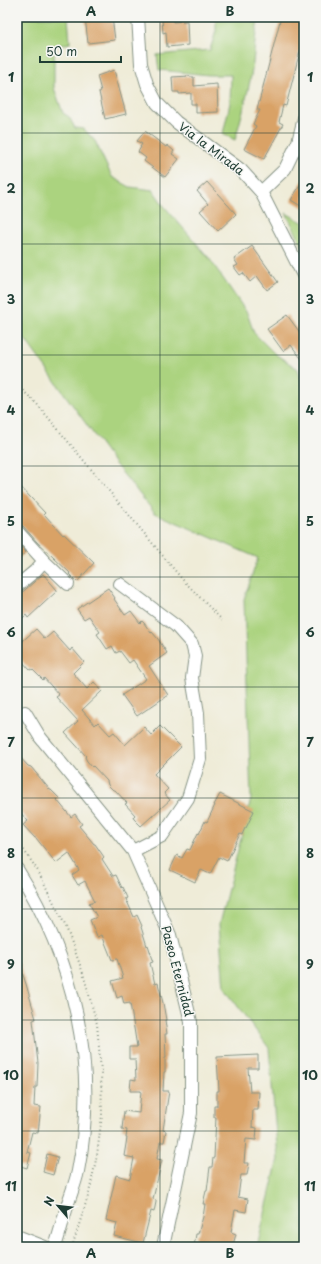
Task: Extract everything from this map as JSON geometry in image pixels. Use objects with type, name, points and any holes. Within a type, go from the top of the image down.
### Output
[{"type":"street","name":"Via la Mirada","points":[[138,17],[141,64],[146,84],[157,103],[176,122],[241,170],[261,192],[304,277]]},
{"type":"street","points":[[261,192],[285,169],[298,142],[304,118]]},
{"type":"street","points":[[17,531],[44,561],[68,584]]},
{"type":"street","points":[[17,586],[35,571],[44,561]]},
{"type":"street","points":[[120,584],[176,626],[192,644],[196,656],[192,678],[198,713],[200,759],[188,798],[162,836],[133,852]]},
{"type":"street","name":"Paseo Eternidad","points":[[25,712],[40,737],[133,852],[170,935],[191,1022],[191,1113],[163,1247]]},
{"type":"street","points":[[17,868],[58,950],[71,988],[81,1033],[86,1087],[83,1136],[78,1172],[55,1247]]},
{"type":"street","points":[[17,1236],[45,1247]]},
{"type":"path","points":[[17,385],[37,404],[182,579],[222,620]]},
{"type":"green space","points":[[17,17],[68,17],[70,43],[54,46],[54,88],[63,113],[69,117],[75,128],[84,129],[95,141],[112,177],[130,187],[153,190],[164,206],[209,258],[247,313],[254,333],[275,354],[298,369],[304,391],[304,1247],[257,1247],[278,1159],[269,1048],[224,988],[219,924],[251,799],[244,599],[258,558],[155,513],[115,464],[17,328]]},
{"type":"green space","points":[[216,17],[259,17],[251,76],[235,140],[223,134],[230,103],[231,75],[209,75],[159,70],[157,55],[210,50],[216,31]]},
{"type":"green space","points":[[286,213],[304,223],[304,249]]},
{"type":"building","points":[[85,17],[112,17],[115,40],[88,43]]},
{"type":"building","points":[[281,17],[304,17],[304,35],[286,106],[283,105],[279,122],[283,124],[264,159],[244,149],[256,126],[253,124],[260,110],[257,110]]},
{"type":"building","points":[[162,19],[173,19],[173,22],[187,21],[188,45],[167,47],[166,32],[163,33]]},
{"type":"building","points":[[114,70],[126,114],[105,119],[97,76]]},
{"type":"building","points":[[172,77],[194,77],[194,86],[217,84],[218,112],[196,113],[196,104],[191,104],[191,93],[179,94],[179,92],[173,92]]},
{"type":"building","points":[[145,131],[166,147],[167,145],[174,151],[172,154],[179,159],[165,177],[144,161],[146,158],[138,152],[142,144],[137,141]]},
{"type":"building","points":[[304,179],[304,208],[291,200]]},
{"type":"building","points":[[207,182],[236,214],[218,231],[200,211],[208,204],[197,191]]},
{"type":"building","points":[[252,246],[278,282],[267,290],[257,276],[250,282],[243,273],[240,275],[234,267],[238,265],[234,259]]},
{"type":"building","points":[[287,315],[304,338],[304,362],[291,345],[283,351],[267,329]]},
{"type":"building","points":[[17,483],[63,535],[64,534],[94,563],[77,582],[69,574],[70,573],[37,542],[23,526],[17,524]]},
{"type":"building","points":[[17,542],[26,552],[17,560]]},
{"type":"building","points":[[43,574],[57,591],[28,618],[26,615],[17,623],[17,597]]},
{"type":"building","points":[[108,588],[125,615],[131,611],[140,623],[142,621],[151,633],[152,632],[158,639],[167,653],[149,666],[168,695],[137,716],[122,695],[146,679],[133,660],[129,663],[120,651],[116,653],[112,646],[107,649],[97,634],[100,632],[89,616],[84,619],[77,609]]},
{"type":"building","points":[[36,629],[45,639],[53,632],[70,651],[72,648],[84,662],[73,673],[87,689],[94,682],[102,691],[82,710],[95,725],[98,722],[110,735],[114,732],[125,745],[144,727],[151,735],[160,726],[181,747],[154,774],[168,789],[164,793],[170,800],[141,826],[134,819],[133,817],[135,815],[125,804],[127,803],[108,785],[107,781],[93,766],[92,767],[87,761],[86,756],[65,733],[78,721],[56,697],[59,695],[44,678],[43,680],[32,669],[30,670],[17,654],[17,646]]},
{"type":"building","points":[[17,754],[59,798],[57,800],[71,817],[75,814],[82,824],[79,826],[95,844],[104,857],[102,859],[113,876],[116,875],[122,888],[123,887],[128,898],[126,899],[134,917],[137,915],[142,926],[141,927],[147,946],[148,945],[151,954],[153,962],[150,963],[155,984],[158,983],[166,1020],[166,1058],[163,1091],[169,1091],[163,1130],[166,1131],[164,1142],[160,1142],[157,1159],[162,1160],[153,1199],[156,1200],[156,1202],[154,1212],[151,1211],[143,1243],[114,1236],[117,1223],[106,1220],[116,1175],[130,1179],[134,1158],[124,1156],[127,1130],[122,1129],[124,1111],[139,1113],[141,1091],[130,1091],[131,1079],[136,1080],[135,1059],[129,1059],[129,1047],[137,1047],[130,1003],[124,1004],[122,996],[117,998],[112,981],[123,978],[117,959],[112,960],[102,935],[97,937],[90,920],[97,917],[89,903],[95,901],[85,881],[78,885],[72,875],[79,870],[69,853],[56,863],[36,838],[23,825],[28,821],[17,809]]},
{"type":"building","points":[[220,794],[254,811],[242,835],[240,834],[227,861],[219,857],[210,874],[201,870],[195,882],[170,870],[177,855],[182,858],[187,849],[190,850],[205,821],[207,822]]},
{"type":"building","points":[[17,961],[26,984],[36,1019],[33,1020],[38,1063],[37,1087],[35,1087],[34,1106],[41,1107],[38,1133],[32,1132],[27,1152],[31,1153],[27,1168],[17,1165]]},
{"type":"building","points":[[258,1055],[258,1068],[248,1068],[250,1092],[259,1092],[258,1110],[253,1110],[252,1127],[257,1128],[256,1140],[246,1139],[244,1163],[249,1163],[247,1175],[241,1175],[238,1197],[248,1199],[246,1212],[235,1210],[231,1232],[236,1234],[233,1245],[228,1244],[227,1247],[194,1247],[196,1234],[198,1234],[203,1217],[205,1204],[203,1204],[207,1191],[210,1167],[212,1167],[214,1158],[216,1117],[214,1117],[214,1106],[217,1106],[217,1091],[219,1091],[217,1057]]},
{"type":"building","points":[[47,1154],[58,1157],[53,1175],[43,1172]]}]
